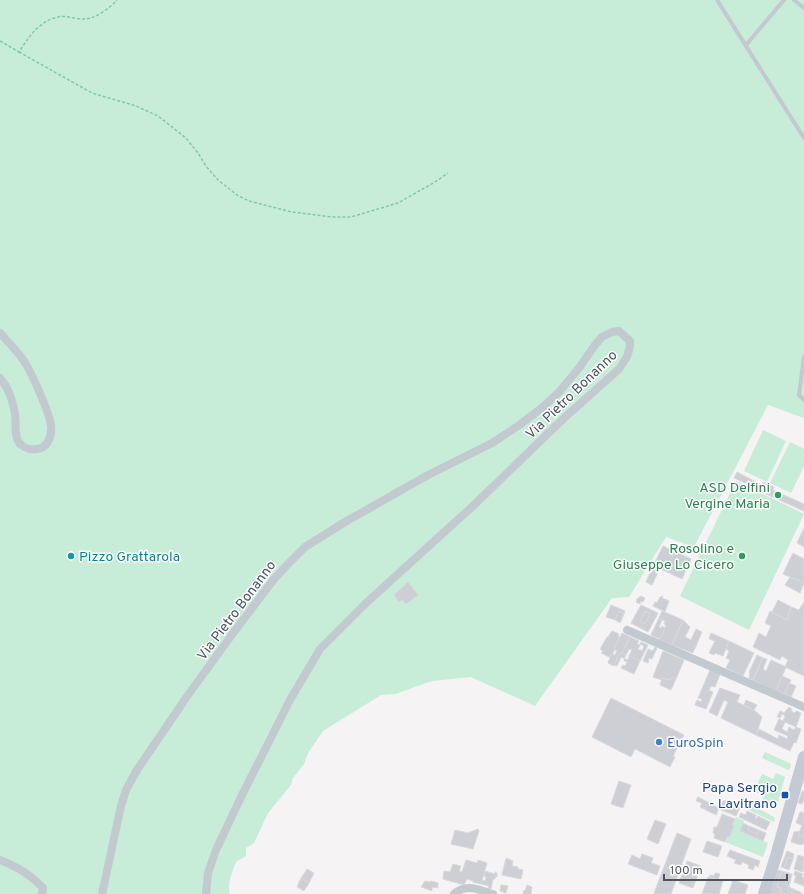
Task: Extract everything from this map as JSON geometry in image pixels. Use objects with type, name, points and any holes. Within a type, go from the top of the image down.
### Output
[{"type":"main road","points":[[764,894],[804,757]]},
{"type":"street","name":"Via Pietro Bonanno","points":[[102,894],[121,806],[126,790],[137,770],[205,672],[274,579],[284,568],[306,547],[345,522],[428,475],[492,443],[518,426],[543,407],[559,392],[579,368],[594,345],[602,337],[612,332],[619,331],[625,335],[630,341],[630,350],[626,360],[619,369],[562,420],[474,505],[365,604],[320,649],[290,700],[216,850],[208,873],[206,894]]},
{"type":"street","points":[[0,334],[9,343],[32,376],[48,414],[51,426],[50,434],[48,443],[41,449],[33,450],[26,448],[20,443],[16,435],[16,415],[11,397],[6,384],[0,378]]},
{"type":"street","points":[[627,630],[804,707]]},
{"type":"street","points":[[0,860],[34,878],[43,888],[42,894]]},
{"type":"street","points":[[454,894],[460,888],[472,888],[493,894]]},
{"type":"lane","points":[[717,0],[804,138]]},
{"type":"lane","points":[[746,45],[784,0]]},
{"type":"lane","points":[[794,0],[804,8]]},
{"type":"lane","points":[[804,357],[799,395],[804,400]]},
{"type":"path","points":[[19,52],[31,33],[45,22],[58,17],[85,20],[102,13],[112,6],[117,0]]},
{"type":"path","points":[[0,41],[92,93],[136,106],[158,116],[186,138],[218,180],[237,195],[249,201],[292,212],[332,217],[351,217],[398,203],[448,173]]},
{"type":"green space","points":[[0,0],[804,0],[804,418],[768,405],[694,547],[666,537],[629,597],[612,598],[535,706],[471,677],[432,681],[395,694],[381,695],[323,731],[308,753],[304,764],[293,778],[291,785],[268,813],[254,843],[246,848],[246,856],[236,862],[230,882],[230,894],[0,894]]},
{"type":"green space","points":[[763,430],[786,441],[767,482],[744,471]]},
{"type":"green space","points":[[790,442],[804,449],[804,466],[791,493],[770,483]]},
{"type":"green space","name":"Rosolino e Giuseppe Lo Cicero","points":[[736,481],[804,514],[749,630],[680,596]]},
{"type":"green space","points":[[765,752],[791,764],[790,769],[788,770],[762,758]]},
{"type":"green space","points":[[776,773],[785,777],[776,809],[762,802],[764,796],[754,791],[762,774],[773,779]]},
{"type":"green space","points":[[741,799],[774,817],[774,822],[738,805]]},
{"type":"green space","points":[[736,817],[744,821],[740,831],[768,843],[763,857],[725,842],[728,836],[730,836],[734,826],[732,825]]},
{"type":"building","points":[[737,472],[760,484],[758,489],[734,478]]},
{"type":"building","name":"ASD Delfini Vergine Maria","points":[[763,482],[774,487],[773,490],[804,504],[804,511],[759,491]]},
{"type":"building","points":[[804,528],[804,547],[797,543]]},
{"type":"building","points":[[663,546],[675,552],[665,571],[653,566]]},
{"type":"building","points":[[675,551],[691,559],[682,579],[665,571]]},
{"type":"building","points":[[793,553],[804,559],[804,583],[783,574]]},
{"type":"building","points":[[653,566],[660,568],[652,585],[646,582]]},
{"type":"building","points":[[790,577],[804,583],[800,593],[785,585]]},
{"type":"building","points":[[408,582],[418,595],[406,604],[402,600],[399,602],[394,595]]},
{"type":"building","points":[[641,596],[645,598],[640,604],[636,602]]},
{"type":"building","points":[[663,596],[662,598],[669,601],[665,612],[653,606],[655,602],[657,603],[660,597]]},
{"type":"building","points":[[778,600],[791,607],[787,620],[772,612]]},
{"type":"building","points":[[804,602],[804,676],[785,667],[788,660],[782,656],[780,660],[753,647],[759,633],[766,637],[771,626],[765,623],[770,611],[787,620],[791,607],[799,610]]},
{"type":"building","points":[[611,605],[625,611],[624,614],[619,611],[615,620],[606,617]]},
{"type":"building","points":[[641,605],[658,613],[648,632],[631,623]],"holes":[[[645,611],[650,614],[645,624],[640,622]]]},
{"type":"building","points":[[619,611],[624,614],[620,623],[615,620]]},
{"type":"building","points":[[645,611],[650,614],[645,624],[640,622]]},
{"type":"building","points":[[662,611],[683,620],[672,645],[659,640],[666,625],[664,624],[665,621],[659,618]]},
{"type":"building","points":[[659,618],[662,620],[659,627],[661,628],[662,626],[665,628],[660,639],[651,635]]},
{"type":"building","points":[[683,620],[690,627],[685,637],[691,640],[696,629],[702,632],[693,653],[672,645]]},
{"type":"building","points":[[612,631],[619,634],[618,636],[620,637],[611,658],[601,653],[603,651],[600,649]]},
{"type":"building","points":[[622,633],[630,637],[622,653],[620,652],[614,666],[608,663],[611,654],[615,655],[617,651],[614,649]]},
{"type":"building","points":[[711,633],[729,641],[723,656],[715,653],[714,655],[709,653],[715,641],[709,639]]},
{"type":"building","points":[[630,637],[639,641],[637,644],[640,645],[638,649],[642,651],[644,646],[640,644],[641,642],[648,645],[640,661],[629,656],[632,650],[629,649],[626,655],[622,653]]},
{"type":"building","points":[[729,641],[754,653],[743,676],[726,668],[730,660],[726,658],[729,651],[726,649]]},
{"type":"building","points":[[655,647],[657,648],[652,659],[649,658],[648,663],[643,661],[648,649],[653,651]]},
{"type":"building","points":[[663,651],[684,660],[676,679],[672,677],[670,680],[662,678],[662,680],[653,677]]},
{"type":"building","points":[[620,652],[626,655],[624,659],[621,657],[617,666],[614,665]]},
{"type":"building","points":[[757,655],[763,658],[753,680],[749,678],[749,672]]},
{"type":"building","points":[[629,656],[640,661],[634,674],[621,668],[623,665],[625,666],[627,662],[624,661],[625,659],[628,660]]},
{"type":"building","points":[[763,658],[767,659],[763,669],[766,671],[771,660],[786,667],[776,691],[753,680]]},
{"type":"building","points":[[710,670],[720,674],[715,687],[711,686],[709,690],[713,692],[706,709],[695,705],[697,700],[701,702],[702,699],[698,698]]},
{"type":"building","points":[[782,676],[791,680],[785,694],[776,690]]},
{"type":"building","points":[[672,677],[676,679],[671,690],[660,685],[662,678],[670,680]]},
{"type":"building","points":[[789,683],[796,686],[791,697],[785,694]]},
{"type":"building","points":[[720,688],[740,695],[737,702],[754,710],[762,717],[756,735],[721,718],[728,702],[724,700],[717,716],[709,712]]},
{"type":"building","points":[[611,698],[684,735],[673,756],[675,757],[670,767],[635,749],[631,757],[592,737]]},
{"type":"building","points":[[746,700],[757,705],[754,710],[744,705]]},
{"type":"building","points":[[789,707],[792,709],[791,711],[795,713],[796,711],[801,713],[796,727],[783,721],[785,716],[782,714],[780,718],[777,717],[780,711],[784,713]]},
{"type":"building","points":[[779,719],[785,722],[782,729],[787,732],[789,727],[794,730],[796,727],[801,729],[796,743],[794,742],[790,751],[756,735],[759,729],[778,739],[779,735],[787,739],[788,736],[774,730]]},
{"type":"building","points":[[619,781],[631,785],[623,808],[611,804]]},
{"type":"building","points":[[802,791],[804,792],[804,799],[802,804],[798,803]]},
{"type":"building","points":[[698,797],[719,808],[716,815],[700,807],[702,803],[696,801]]},
{"type":"building","points":[[724,800],[740,808],[736,816],[719,809]]},
{"type":"building","points":[[747,811],[756,815],[756,819],[758,816],[770,822],[766,830],[739,817],[741,813],[746,815]]},
{"type":"building","points":[[800,812],[804,813],[804,838],[798,836],[802,825],[796,823]]},
{"type":"building","points":[[722,814],[735,819],[732,825],[734,826],[730,837],[728,836],[725,842],[714,838],[715,834],[713,833],[714,827],[717,827]]},
{"type":"building","points":[[655,820],[666,824],[658,844],[647,839]]},
{"type":"building","points":[[743,823],[749,826],[748,830],[757,834],[759,830],[766,833],[763,841],[740,831]]},
{"type":"building","points":[[749,826],[759,830],[757,834],[748,830]]},
{"type":"building","points":[[478,829],[479,831],[473,849],[451,844],[455,830],[468,833]]},
{"type":"building","points":[[800,831],[798,836],[804,838],[804,844],[801,845],[791,842],[794,832]]},
{"type":"building","points":[[677,833],[691,839],[671,894],[656,894],[654,893]]},
{"type":"building","points":[[707,841],[722,846],[718,857],[703,852]]},
{"type":"building","points":[[730,850],[760,861],[758,867],[755,865],[753,870],[748,868],[749,865],[742,862],[741,865],[734,863],[736,860],[727,856]]},
{"type":"building","points":[[787,851],[794,854],[793,859],[788,857],[784,868],[781,867]]},
{"type":"building","points":[[642,854],[653,858],[651,863],[660,866],[657,875],[628,864],[632,855],[640,859]]},
{"type":"building","points":[[798,855],[804,857],[803,872],[794,869]]},
{"type":"building","points":[[788,857],[793,859],[789,870],[784,868]]},
{"type":"building","points":[[506,858],[513,861],[512,866],[523,870],[521,879],[502,875]]},
{"type":"building","points":[[466,860],[477,863],[478,860],[487,863],[481,884],[467,879],[464,885],[443,879],[444,871],[450,872],[453,864],[461,866],[459,871],[462,872]]},
{"type":"building","points":[[687,861],[701,866],[693,888],[679,883]]},
{"type":"building","points":[[307,869],[314,873],[309,883],[301,878]]},
{"type":"building","points":[[778,870],[782,871],[777,887],[781,888],[780,892],[782,894],[770,894]]},
{"type":"building","points":[[485,871],[495,874],[495,872],[497,873],[497,877],[496,876],[495,879],[493,879],[491,889],[488,888],[489,886],[481,884],[482,880],[485,881]]},
{"type":"building","points":[[782,871],[792,874],[789,887],[785,884],[786,881],[779,879]]},
{"type":"building","points":[[795,871],[803,874],[802,877],[804,878],[804,886],[794,882],[796,876],[794,875]]},
{"type":"building","points":[[715,873],[720,874],[718,880],[709,877],[710,875],[714,876]]},
{"type":"building","points":[[708,877],[723,881],[719,894],[702,894]]},
{"type":"building","points":[[301,878],[309,883],[304,891],[297,887]]},
{"type":"building","points":[[779,879],[786,881],[785,884],[789,887],[788,891],[792,894],[782,894],[780,892],[781,888],[777,887]]},
{"type":"building","points":[[733,880],[748,885],[745,894],[728,894]]},
{"type":"building","points":[[425,881],[438,883],[438,888],[432,887],[432,891],[421,887]]},
{"type":"building","points":[[501,885],[508,886],[506,893],[500,891]]},
{"type":"building","points":[[527,885],[532,887],[531,894],[523,894],[524,890],[525,891]]},
{"type":"building","points":[[789,887],[802,894],[792,894],[788,891]]},
{"type":"place","name":"ASD Delfini Vergine Maria","points":[[778,495]]},
{"type":"place","name":"Pizzo Grattarola","points":[[71,556]]},
{"type":"place","name":"Rosolino e Giuseppe Lo Cicero","points":[[742,556]]},
{"type":"place","name":"EuroSpin","points":[[659,742]]},
{"type":"place","name":"Papa Sergio - Lavitrano","points":[[785,795]]}]
